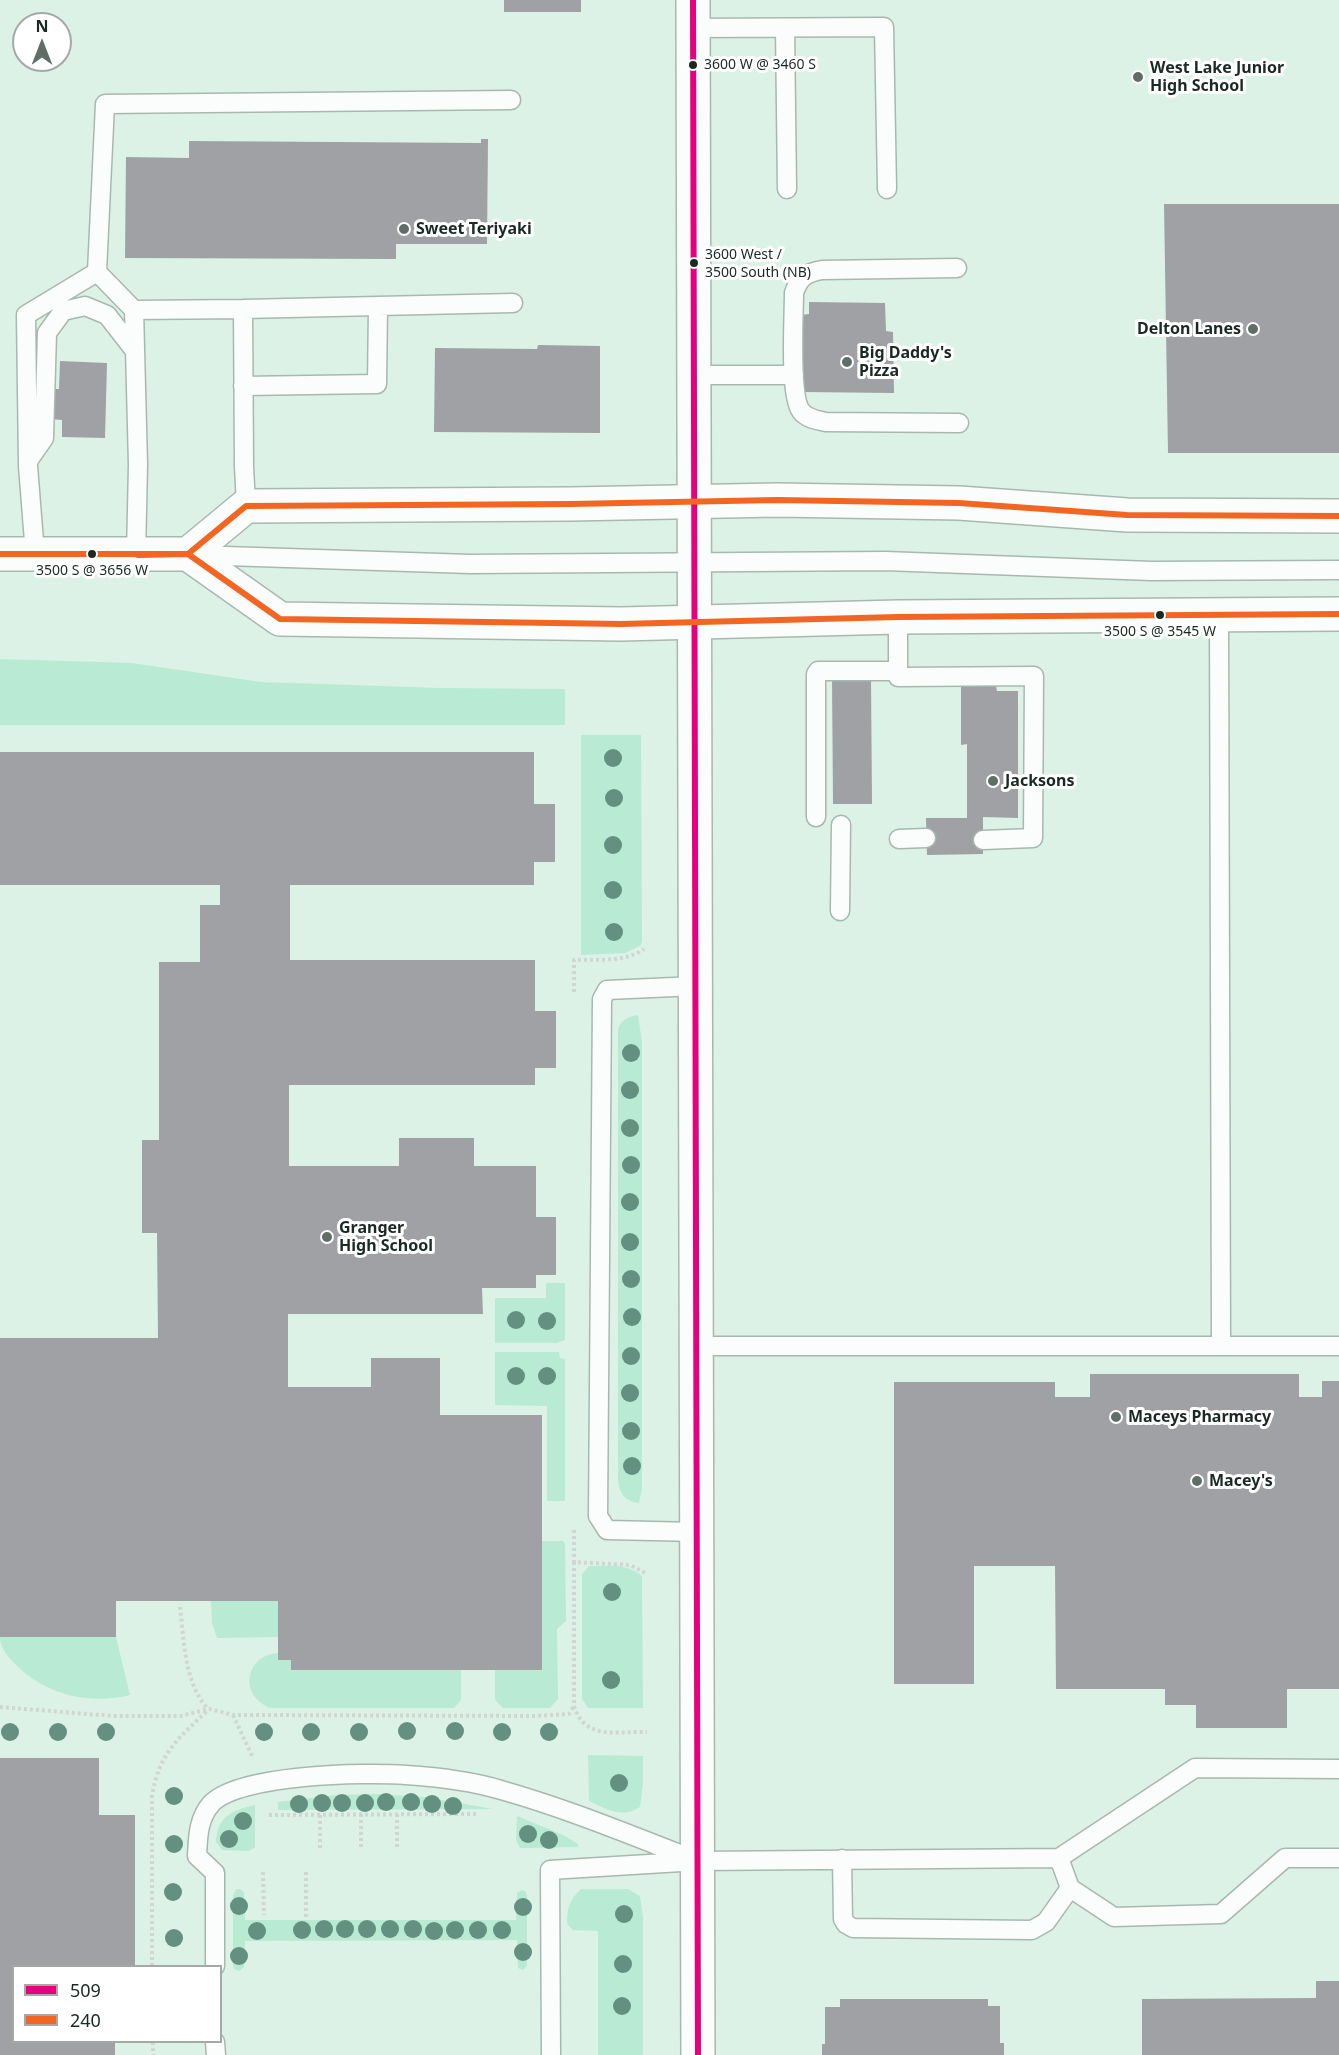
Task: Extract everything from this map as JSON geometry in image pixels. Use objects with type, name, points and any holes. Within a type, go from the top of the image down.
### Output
[{"type":"main road","points":[[693,14],[698,2055]]},
{"type":"main road","points":[[188,554],[246,506],[777,500],[959,503],[1127,515],[1339,516]]},
{"type":"main road","points":[[0,554],[188,554],[280,619],[621,624],[898,617],[1339,614]]},
{"type":"lane","points":[[693,14],[785,28],[884,27],[886,189]]},
{"type":"lane","points":[[785,28],[787,189]]},
{"type":"lane","points":[[136,555],[138,465],[134,310],[97,272],[105,104],[511,100]]},
{"type":"lane","points":[[957,268],[822,270],[807,273],[798,281],[794,293],[794,375],[798,405],[802,413],[812,419],[826,422],[959,423]]},
{"type":"lane","points":[[35,554],[28,461],[26,315],[97,272]]},
{"type":"lane","points":[[134,310],[513,303]]},
{"type":"lane","points":[[28,461],[44,438],[47,333],[63,311],[85,306],[107,315],[135,351]]},
{"type":"lane","points":[[243,386],[377,384],[378,307]]},
{"type":"lane","points":[[243,309],[246,506]]},
{"type":"lane","points":[[694,375],[794,375]]},
{"type":"lane","points":[[188,554],[470,564],[885,561],[1151,571],[1339,570]]},
{"type":"lane","points":[[1219,614],[1221,1346]]},
{"type":"lane","points":[[898,617],[898,674]]},
{"type":"lane","points":[[816,817],[816,674],[818,671],[1034,676],[1033,838],[983,840]]},
{"type":"lane","points":[[840,911],[841,825]]},
{"type":"lane","points":[[899,839],[926,838]]},
{"type":"lane","points":[[696,986],[608,990],[602,999],[598,1516],[608,1530],[697,1532]]},
{"type":"lane","points":[[697,1346],[1339,1346]]},
{"type":"lane","points":[[551,2055],[550,1870],[698,1861],[1059,1858],[1195,1768],[1339,1769]]},
{"type":"lane","points":[[215,1965],[214,1873],[197,1856],[202,1818],[212,1803],[231,1791],[262,1783],[356,1773],[406,1774],[441,1778],[499,1790],[698,1861]]},
{"type":"lane","points":[[1059,1858],[1070,1888],[1114,1917],[1221,1914],[1285,1858],[1339,1858]]},
{"type":"lane","points":[[842,1859],[843,1919],[853,1928],[1032,1930],[1046,1922],[1070,1888]]},
{"type":"path","points":[[574,1562],[574,1706],[578,1719],[594,1731],[647,1732]]},
{"type":"path","points":[[180,1607],[184,1646],[191,1676],[200,1701],[209,1709]]},
{"type":"path","points":[[0,1707],[112,1716],[181,1716],[209,1709],[233,1714],[563,1715],[569,1714],[574,1706]]},
{"type":"path","points":[[152,1965],[152,1796],[156,1774],[178,1738],[209,1709]]},
{"type":"path","points":[[233,1714],[255,1764]]},
{"type":"path","points":[[361,1814],[361,1849]]},
{"type":"path","points":[[397,1814],[397,1849]]},
{"type":"path","points":[[269,1815],[479,1814]]},
{"type":"path","points":[[320,1815],[320,1848]]},
{"type":"path","points":[[263,1872],[264,1915]]},
{"type":"path","points":[[306,1872],[306,1917]]},
{"type":"green space","points":[[0,659],[132,663],[261,682],[440,688],[565,689],[565,725],[0,725]]},
{"type":"green space","points":[[581,735],[641,735],[642,942],[640,946],[625,953],[581,955]]},
{"type":"green space","points":[[638,1015],[642,1042],[642,1488],[639,1503],[630,1501],[624,1496],[618,1480],[618,1030],[625,1020]]},
{"type":"green space","points":[[546,1283],[565,1283],[565,1340],[557,1343],[495,1343],[495,1298],[546,1298]]},
{"type":"green space","points":[[495,1352],[559,1352],[560,1358],[565,1359],[565,1501],[547,1501],[547,1406],[495,1405]]},
{"type":"green space","points":[[542,1541],[563,1541],[565,1544],[566,1621],[557,1629],[558,1699],[550,1708],[503,1708],[495,1700],[495,1670],[542,1670]]},
{"type":"green space","points":[[589,1566],[624,1567],[642,1576],[643,1708],[588,1708],[582,1699],[582,1574]]},
{"type":"green space","points":[[211,1601],[278,1601],[278,1637],[217,1638],[212,1623]]},
{"type":"green space","points":[[0,1637],[116,1637],[130,1695],[99,1699],[69,1695],[54,1690],[41,1684],[16,1665],[3,1649]]},
{"type":"green space","points":[[278,1653],[291,1660],[291,1670],[461,1670],[461,1700],[454,1708],[270,1708],[253,1694],[250,1677],[252,1668],[258,1661]]},
{"type":"green space","points":[[588,1755],[643,1756],[640,1807],[633,1811],[614,1812],[589,1801]]},
{"type":"green space","points":[[374,1794],[425,1797],[493,1809],[278,1810],[278,1802],[336,1795]]},
{"type":"green space","points":[[255,1805],[255,1847],[249,1851],[222,1850],[216,1842],[219,1826],[223,1820],[233,1812]]},
{"type":"green space","points":[[517,1816],[563,1835],[578,1844],[578,1847],[520,1848],[516,1840]]},
{"type":"green space","points":[[236,1889],[244,1892],[245,1920],[516,1920],[517,1893],[522,1890],[527,1895],[527,1966],[523,1970],[518,1968],[517,1940],[245,1941],[244,1967],[239,1971],[234,1969],[233,1965],[233,1896]]},
{"type":"green space","points":[[581,1889],[628,1889],[640,1896],[643,1917],[643,2055],[598,2055],[598,1931],[573,1930],[567,1924],[570,1905]]},
{"type":"building","points":[[504,0],[581,0],[581,12],[504,12]]},
{"type":"building","points":[[481,139],[488,139],[487,244],[396,244],[396,259],[125,258],[126,157],[189,158],[189,141],[481,143]]},
{"type":"building","name":"Delton Lanes","points":[[1164,204],[1339,204],[1339,453],[1168,453]]},
{"type":"building","name":"Big Daddy's Pizza","points":[[809,302],[885,303],[886,331],[893,332],[894,393],[801,392],[801,315],[809,314]]},
{"type":"building","points":[[538,345],[600,346],[600,433],[434,432],[435,348],[537,349]]},
{"type":"building","points":[[60,361],[107,363],[105,438],[62,437],[62,420],[51,419],[51,389],[59,389]]},
{"type":"building","points":[[832,678],[871,678],[872,804],[833,804]]},
{"type":"building","name":"Jacksons","points":[[961,686],[996,686],[997,691],[1018,691],[1018,818],[983,817],[983,854],[927,855],[926,818],[967,818],[967,744],[961,745]]},
{"type":"building","name":"Granger High School","points":[[0,752],[534,752],[534,804],[555,804],[555,862],[534,862],[534,885],[290,885],[290,960],[535,960],[535,1011],[556,1011],[556,1068],[535,1068],[535,1085],[289,1085],[289,1166],[399,1166],[399,1138],[474,1138],[474,1166],[536,1166],[536,1217],[556,1217],[556,1275],[536,1275],[536,1288],[482,1288],[483,1314],[288,1314],[288,1387],[371,1387],[371,1358],[440,1358],[440,1415],[542,1415],[542,1670],[291,1670],[291,1660],[278,1660],[278,1601],[116,1601],[116,1637],[0,1637],[0,1338],[158,1338],[157,1233],[142,1233],[142,1140],[159,1140],[159,962],[200,962],[200,905],[220,905],[220,885],[0,885]]},
{"type":"building","name":"Macey's","points":[[1090,1374],[1299,1374],[1299,1397],[1322,1397],[1322,1381],[1339,1381],[1339,1689],[1287,1689],[1287,1728],[1196,1728],[1196,1705],[1165,1705],[1165,1689],[1056,1689],[1055,1566],[974,1566],[974,1684],[894,1684],[894,1382],[1055,1382],[1055,1397],[1090,1397]]},
{"type":"building","points":[[0,1758],[99,1758],[99,1815],[135,1815],[135,1965],[12,1965],[12,2043],[115,2043],[115,2055],[0,2055]]},
{"type":"building","points":[[1316,1981],[1339,1981],[1339,2055],[1142,2055],[1142,1999],[1316,1998]]},
{"type":"building","points":[[840,1999],[988,1999],[988,2006],[1000,2006],[1000,2043],[1004,2043],[1004,2055],[822,2055],[822,2044],[825,2044],[825,2007],[840,2007]]},
{"type":"transit line","name":"509","points":[[693,0],[698,2055]]},
{"type":"transit line","name":"240","points":[[138,555],[188,554],[246,506],[777,500],[959,503],[1127,515],[1339,516]]},
{"type":"transit line","name":"240","points":[[0,554],[188,554],[280,619],[621,624],[898,617],[1339,614]]},
{"type":"place","name":"3600 W @ 3460 S","points":[[693,65]]},
{"type":"place","name":"West Lake Junior High School","points":[[1138,77]]},
{"type":"place","name":"Sweet Teriyaki","points":[[404,229]]},
{"type":"place","name":"3600 West / 3500 South (NB)","points":[[694,263]]},
{"type":"place","name":"Delton Lanes","points":[[1253,329]]},
{"type":"place","name":"Big Daddy's Pizza","points":[[847,362]]},
{"type":"place","name":"3500 S @ 3656 W","points":[[92,554]]},
{"type":"place","name":"3500 S @ 3545 W","points":[[1160,615]]},
{"type":"place","name":"Jacksons","points":[[993,781]]},
{"type":"place","name":"Granger High School","points":[[327,1237]]},
{"type":"place","name":"Maceys Pharmacy","points":[[1116,1417]]},
{"type":"place","name":"Macey's","points":[[1197,1481]]}]
